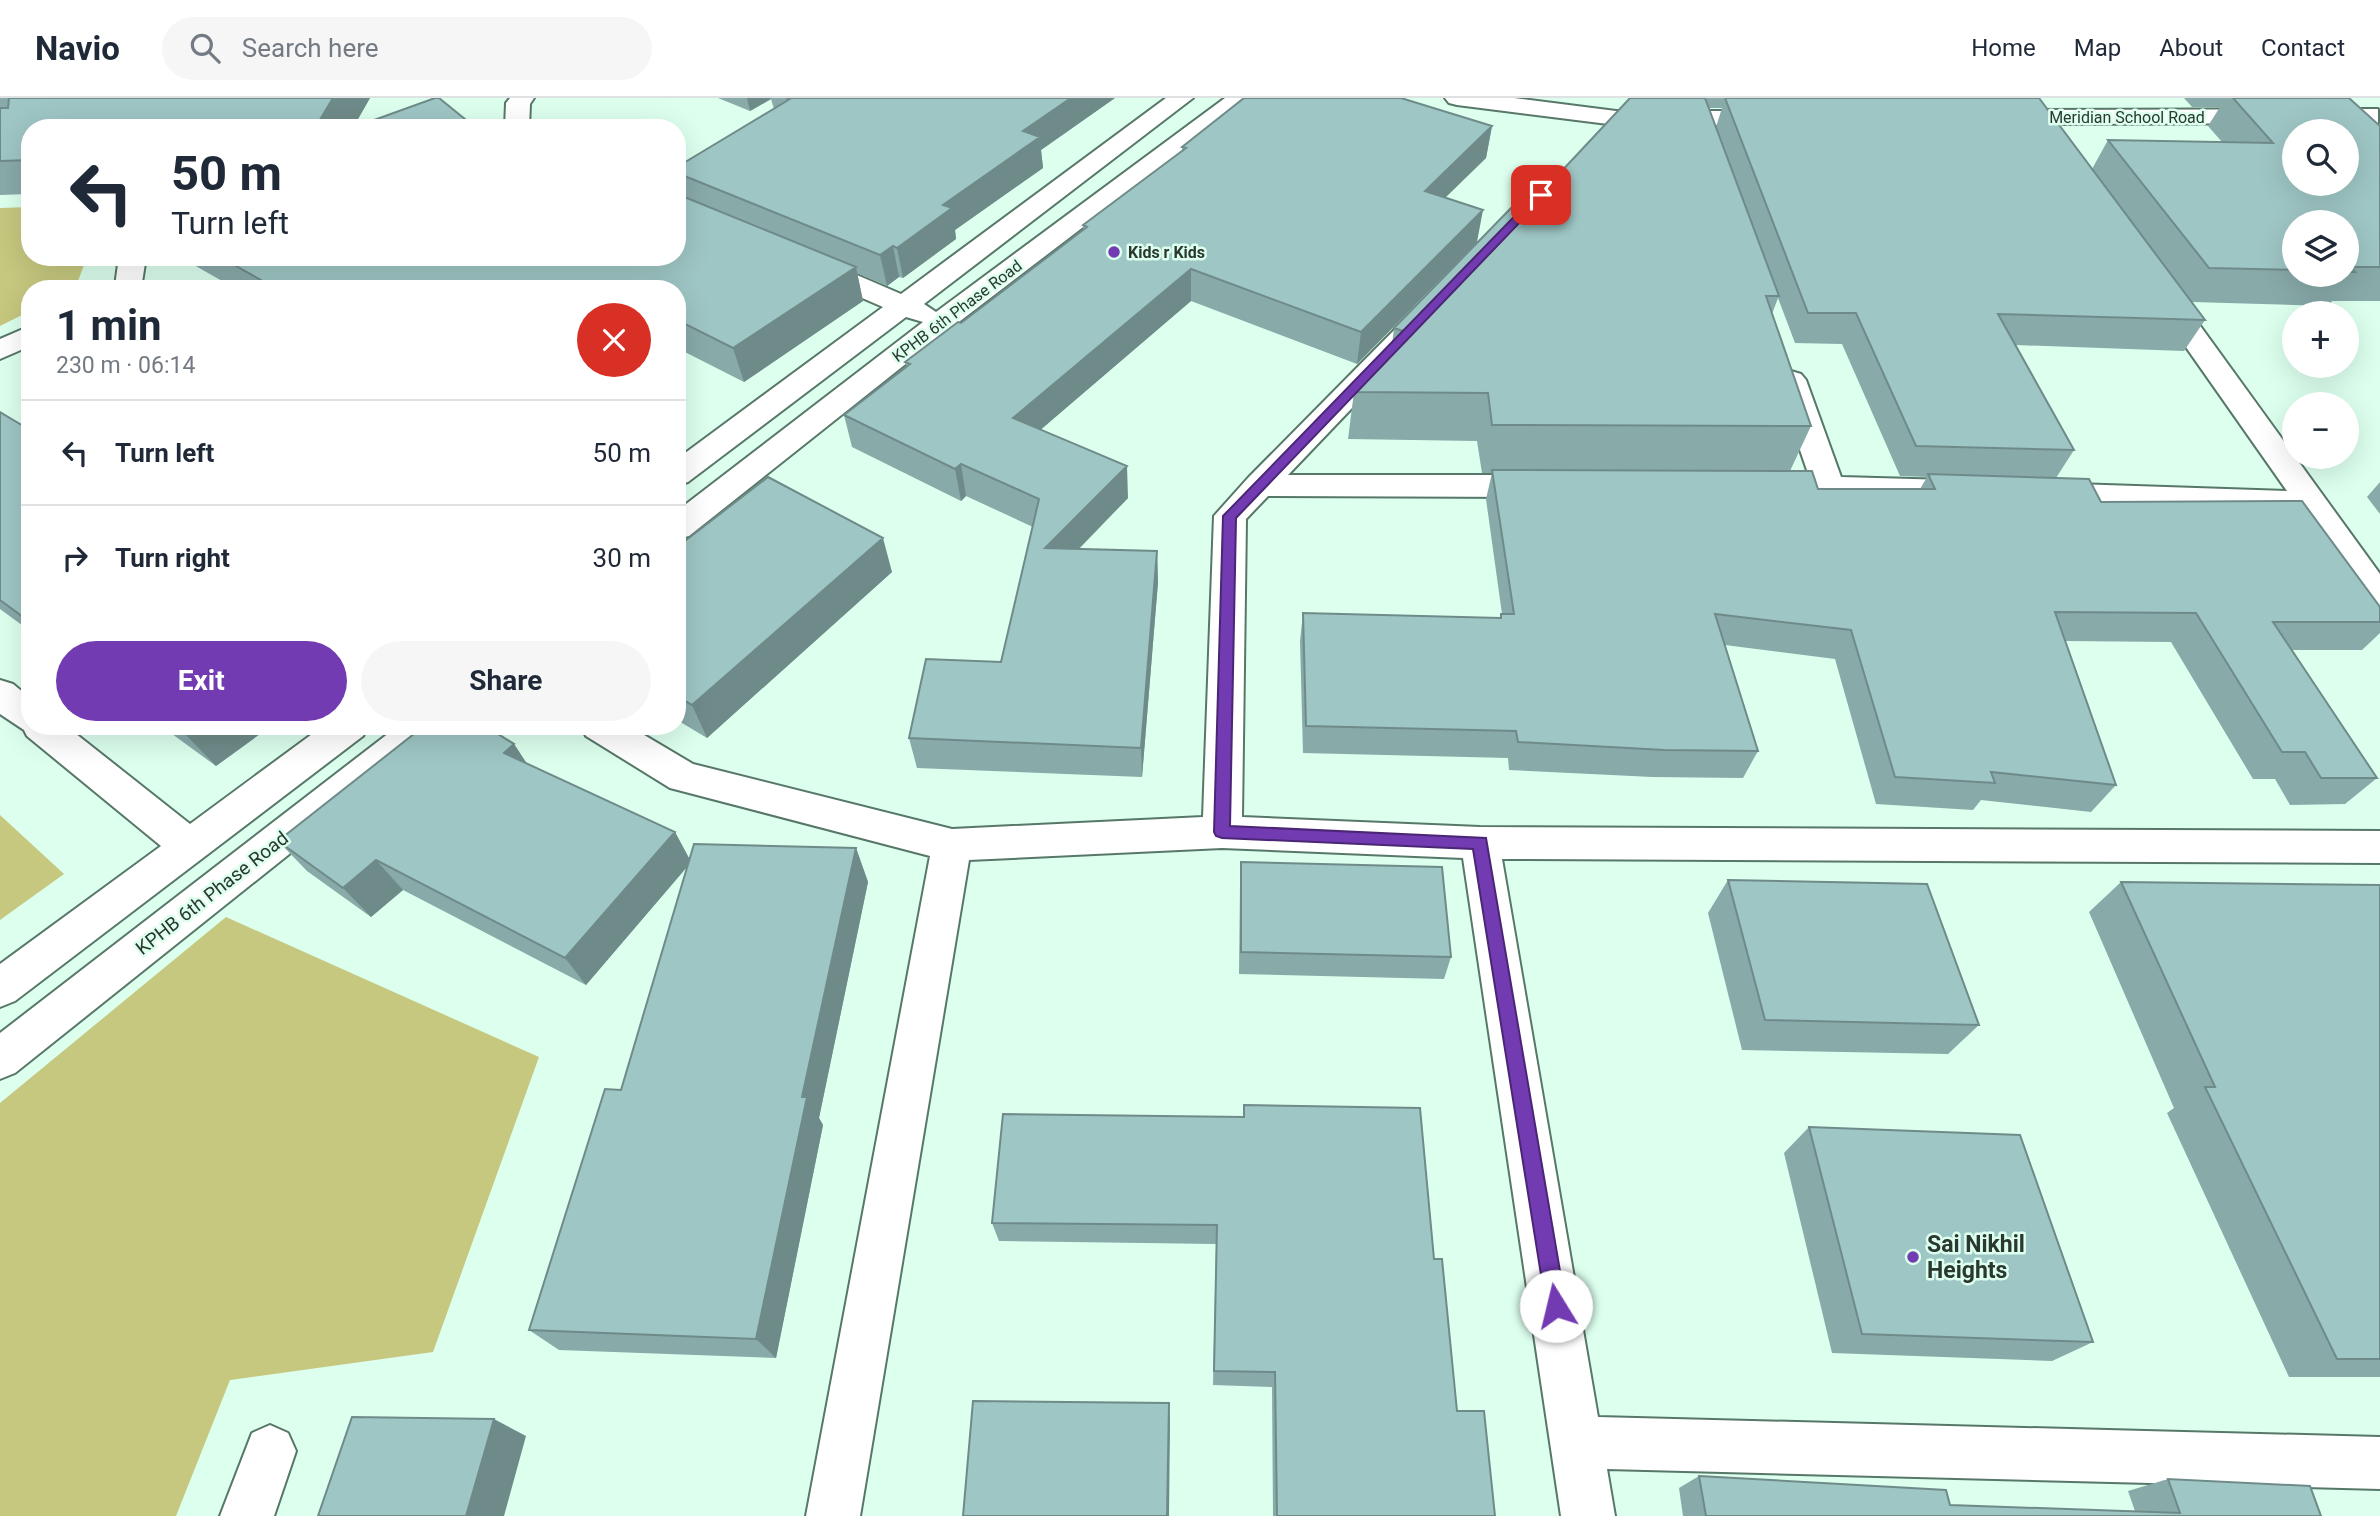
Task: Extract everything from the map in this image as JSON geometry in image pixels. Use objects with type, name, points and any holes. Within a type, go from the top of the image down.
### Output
[{"type":"street","points":[[517,119],[518,103],[522,98]]},
{"type":"street","name":"KPHB 6th Phase Road","points":[[686,468],[1181,98]]},
{"type":"street","name":"KPHB 6th Phase Road","points":[[686,521],[941,322],[1240,98]]},
{"type":"street","points":[[1457,98],[1701,131],[1795,118]]},
{"type":"street","points":[[2360,98],[2379,117]]},
{"type":"street","name":"Meridian School Road","points":[[1976,117],[2040,128],[2379,117]]},
{"type":"street","points":[[1587,148],[1616,118]]},
{"type":"street","points":[[786,254],[941,322]]},
{"type":"street","points":[[2144,269],[2380,599]]},
{"type":"street","points":[[1222,832],[1230,516],[1442,297]]},
{"type":"street","points":[[0,350],[21,340]]},
{"type":"street","points":[[1783,360],[1829,487]]},
{"type":"street","points":[[1259,485],[1565,486]]},
{"type":"street","points":[[1732,487],[1981,492]]},
{"type":"street","points":[[2022,493],[2312,503]]},
{"type":"street","points":[[0,694],[21,711]]},
{"type":"street","points":[[51,735],[189,846]]},
{"type":"street","points":[[0,988],[338,735]]},
{"type":"street","name":"KPHB 6th Phase Road","points":[[0,1059],[413,735]]},
{"type":"street","points":[[614,735],[683,777],[951,845],[1222,832],[1480,843],[2380,847]]},
{"type":"street","points":[[1480,843],[1588,1516]]},
{"type":"street","points":[[833,1516],[951,845]]},
{"type":"street","points":[[1578,1442],[2301,1483],[2380,1463]]},
{"type":"street","points":[[247,1516],[271,1451]]},
{"type":"green space","points":[[21,207],[21,266],[84,266],[78,280],[21,280],[21,316],[0,326],[0,208]]},
{"type":"green space","points":[[0,815],[64,874],[0,920]]},
{"type":"green space","points":[[226,917],[539,1057],[433,1352],[230,1380],[176,1516],[0,1516],[0,1103]]},
{"type":"building","points":[[9,98],[333,98],[320,119],[21,119],[21,160],[0,161],[0,108],[8,108]]},
{"type":"building","points":[[439,98],[465,119],[377,119]]},
{"type":"building","points":[[786,98],[1071,98],[1023,131],[1040,137],[943,205],[952,208],[897,248],[893,246],[880,255],[686,177],[686,162],[790,99]]},
{"type":"building","points":[[1244,98],[1401,98],[1492,126],[1425,191],[1483,210],[1361,332],[1191,269],[1013,418],[1127,466],[1045,548],[1157,551],[1141,748],[909,738],[926,659],[1001,662],[1039,499],[961,464],[955,469],[844,415],[910,364],[905,362],[1087,227],[1083,225],[1186,148],[1182,147]]},
{"type":"building","points":[[1630,98],[1705,98],[1779,296],[1766,296],[1811,426],[1492,425],[1488,393],[1354,392],[1409,333],[1394,328],[1515,204],[1527,208]]},
{"type":"building","points":[[1725,98],[2039,98],[2205,320],[1998,314],[2074,450],[1916,446],[1856,313],[1808,313]]},
{"type":"building","points":[[2233,98],[2349,98],[2380,126],[2380,267],[2359,267],[2359,210],[2282,210],[2282,270],[2209,268],[2108,140],[2273,143]]},
{"type":"building","points":[[686,198],[856,267],[733,348],[686,324],[686,280],[261,280],[236,266],[686,266]]},
{"type":"building","points":[[0,412],[21,425],[21,615],[0,600]]},
{"type":"building","points":[[1492,470],[1812,471],[1818,489],[1935,489],[1928,474],[2089,479],[2101,502],[2302,501],[2380,607],[2380,622],[2273,622],[2377,778],[2321,778],[2305,752],[2282,752],[2196,613],[2055,612],[2116,785],[1991,772],[1995,783],[1895,777],[1851,630],[1715,614],[1758,751],[1664,750],[1518,742],[1516,731],[1306,726],[1303,613],[1501,618],[1501,614],[1514,614]]},
{"type":"building","points":[[768,477],[883,538],[692,705],[686,701],[686,540]]},
{"type":"building","points":[[413,735],[500,735],[514,744],[504,753],[675,832],[565,958],[376,860],[343,888],[278,841]]},
{"type":"building","points":[[694,844],[856,848],[802,1097],[807,1097],[756,1339],[529,1330],[605,1089],[621,1090]]},
{"type":"building","points":[[1241,862],[1442,867],[1451,957],[1241,952]]},
{"type":"building","points":[[1728,880],[1927,884],[1979,1025],[1765,1020]]},
{"type":"building","points":[[2121,882],[2380,885],[2380,1359],[2337,1359],[2205,1087],[2215,1087]]},
{"type":"building","points":[[1244,1105],[1420,1108],[1434,1259],[1442,1259],[1457,1411],[1484,1411],[1495,1516],[1277,1516],[1275,1372],[1214,1371],[1217,1225],[992,1223],[1003,1114],[1244,1117]]},
{"type":"building","name":"Sai Nikhil Heights","points":[[1809,1127],[2020,1135],[2093,1342],[1862,1334]]},
{"type":"building","points":[[973,1401],[1169,1403],[1167,1516],[963,1516]]},
{"type":"building","points":[[352,1417],[494,1419],[466,1516],[318,1516]]},
{"type":"building","points":[[1699,1476],[1946,1490],[1950,1505],[2180,1513],[2168,1479],[2310,1486],[2321,1516],[1706,1516]]},
{"type":"place","name":"Kids r Kids","points":[[1114,252]]},
{"type":"place","name":"Sai Nikhil Heights","points":[[1913,1257]]},
{"type":"route","points":[[1541,195],[1230,516],[1222,832],[1480,843],[1556,1306]]}]
